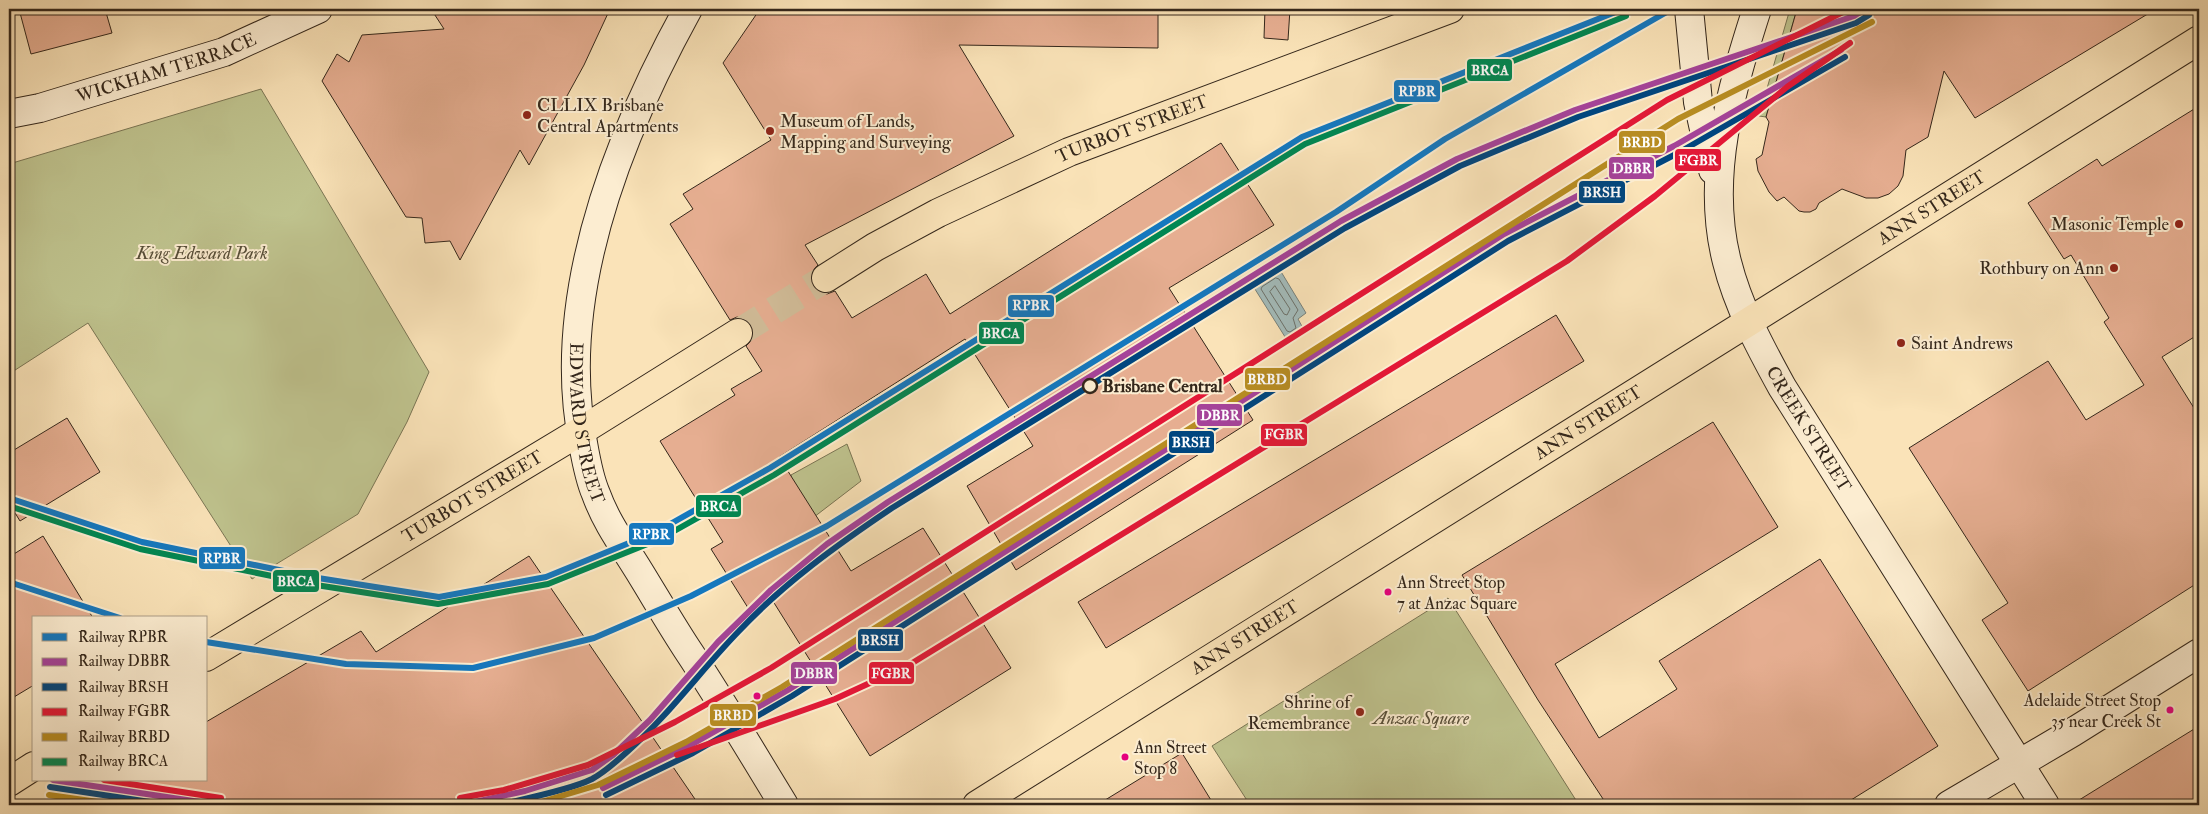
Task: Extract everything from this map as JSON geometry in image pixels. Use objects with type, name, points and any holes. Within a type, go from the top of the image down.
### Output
[{"type":"main road","name":"WICKHAM TERRACE","points":[[9,114],[40,108],[224,52],[318,9]]},
{"type":"main road","name":"EDWARD STREET","points":[[688,9],[652,80],[630,132],[611,184],[584,275],[578,313],[576,351],[576,388],[581,431],[596,494],[615,536],[704,674],[784,805]]},
{"type":"main road","name":"TURBOT STREET","points":[[826,278],[892,238],[978,193],[1069,152],[1450,9]]},
{"type":"main road","points":[[1688,9],[1698,102],[1718,191]]},
{"type":"main road","name":"CREEK STREET","points":[[1757,9],[1730,102],[1718,191],[1722,238],[1727,263],[1748,322],[1782,387],[2045,805]]},
{"type":"main road","name":"ANN STREET","points":[[977,805],[2199,40]]},
{"type":"main road","name":"TURBOT STREET","points":[[208,656],[581,431],[738,333]]},
{"type":"main road","points":[[1949,805],[2073,732],[2199,653]]},
{"type":"main road","points":[[9,782],[32,767]]},
{"type":"green space","points":[[1790,9],[1797,9],[1766,117],[1759,116]]},
{"type":"green space","name":"King Edward Park","points":[[261,89],[429,372],[407,422],[358,514],[252,579],[88,323],[9,374],[9,164]]},
{"type":"green space","points":[[847,444],[861,481],[801,527],[791,475]]},
{"type":"green space","name":"Anzac Square","points":[[1448,598],[1579,805],[1250,805],[1212,746]]},
{"type":"water","points":[[1280,270],[1306,313],[1298,319],[1304,330],[1287,340],[1253,286]]},
{"type":"building","points":[[19,9],[105,9],[112,33],[31,54]]},
{"type":"building","points":[[431,9],[610,9],[584,65],[529,165],[520,150],[460,260],[450,241],[425,243],[422,218],[406,217],[322,81],[337,54],[349,62],[362,35],[444,29]]},
{"type":"building","points":[[760,9],[1158,9],[1158,48],[959,45],[1014,136],[805,245],[818,265],[812,271],[810,279],[813,286],[819,292],[827,294],[835,291],[852,318],[926,274],[950,314],[1221,143],[1274,225],[1169,288],[1253,420],[1016,570],[967,486],[1033,446],[965,339],[779,457],[851,571],[923,528],[1011,668],[870,756],[771,598],[750,611],[711,549],[723,542],[660,441],[735,395],[731,389],[762,371],[746,346],[752,340],[754,332],[751,325],[745,319],[737,317],[730,320],[670,224],[693,209],[683,194],[771,140],[723,63]]},
{"type":"building","points":[[1265,9],[1290,9],[1288,40],[1264,38]]},
{"type":"building","points":[[1797,9],[2156,9],[1975,118],[1944,71],[1928,137],[1906,150],[1903,176],[1898,186],[1889,194],[1878,198],[1866,198],[1842,189],[1819,203],[1816,209],[1804,212],[1799,211],[1784,197],[1777,201],[1769,192],[1758,171],[1756,159],[1762,155],[1769,122],[1766,117]]},
{"type":"building","points":[[2199,106],[2199,334],[2162,357],[2199,416],[2199,582],[2028,691],[1982,620],[2008,603],[1909,448],[2048,361],[2086,420],[2144,385],[2104,322],[2109,318],[2071,255],[2064,259],[2028,203],[2097,159],[2102,166]]},
{"type":"building","points":[[1556,315],[1584,361],[1106,648],[1078,602]]},
{"type":"building","points":[[67,418],[100,472],[20,521],[9,503],[9,453]]},
{"type":"building","points":[[1713,422],[1778,527],[1555,664],[1599,738],[1677,689],[1659,661],[1820,559],[1938,746],[1843,805],[1607,805],[1538,700],[1462,575]]},
{"type":"building","points":[[43,536],[92,616],[32,616],[32,686],[9,700],[9,557]]},
{"type":"building","points":[[529,556],[699,805],[68,805],[106,782],[208,782],[208,721],[361,631],[376,652]]},
{"type":"building","points":[[2199,726],[2199,805],[2071,805]]},
{"type":"building","points":[[1182,753],[1214,805],[1097,805]]},
{"type":"tunnel","points":[[738,333],[826,278]]},
{"type":"rail line","name":"RPBR","points":[[9,498],[142,542],[318,578],[439,597],[546,577],[656,532],[770,468],[1302,137],[1623,9]]},
{"type":"rail line","name":"RPBR","points":[[208,642],[346,664],[473,668],[594,638],[691,596],[827,526],[1336,212],[1445,139],[1672,9]]},
{"type":"rail line","name":"FGBR","points":[[460,798],[504,790],[588,765],[675,722],[771,668],[1667,100],[1849,9]]},
{"type":"rail line","name":"DBBR","points":[[461,805],[525,791],[592,770],[613,755],[650,720],[718,642],[771,590],[827,544],[888,502],[1341,221],[1457,159],[1575,110],[1854,16],[1865,9]]},
{"type":"rail line","name":"BRSH","points":[[498,805],[572,787],[602,773],[657,723],[756,613],[793,581],[851,536],[892,508],[1345,228],[1460,166],[1578,117],[1856,23],[1869,15]]},
{"type":"rail line","name":"BRCA","points":[[9,506],[140,549],[316,585],[438,604],[548,584],[660,539],[774,475],[1305,144],[1626,16]]},
{"type":"rail line","name":"BRBD","points":[[531,805],[598,785],[686,742],[782,687],[1678,119],[1872,22]]},
{"type":"rail line","name":"FGBR","points":[[677,755],[835,699],[909,665],[1567,261],[1655,196],[1787,87],[1850,43]]},
{"type":"rail line","name":"DBBR","points":[[603,788],[689,746],[788,690],[1504,234],[1674,146],[1841,50]]},
{"type":"rail line","name":"BRSH","points":[[606,795],[693,753],[792,696],[1508,241],[1678,153],[1845,57]]},
{"type":"rail line","name":"RPBR","points":[[9,582],[114,616]]},
{"type":"rail line","name":"DBBR","points":[[66,782],[220,805]]},
{"type":"rail line","name":"FGBR","points":[[117,782],[221,798]]},
{"type":"rail line","name":"BRSH","points":[[50,787],[170,805]]},
{"type":"rail line","name":"BRBD","points":[[49,795],[119,805]]},
{"type":"place","name":"CLLIX Brisbane Central Apartments","points":[[527,115]]},
{"type":"place","name":"Museum of Lands, Mapping and Surveying","points":[[770,131]]},
{"type":"place","name":"Masonic Temple","points":[[2179,224]]},
{"type":"place","name":"Rothbury on Ann","points":[[2114,268]]},
{"type":"place","name":"Saint Andrews","points":[[1901,343]]},
{"type":"place","name":"Brisbane Central","points":[[1090,386]]},
{"type":"place","name":"Ann Street Stop 7 at Anzac Square","points":[[1388,592]]},
{"type":"place","name":"Adelaide Street Stop 35 near Creek St","points":[[2170,710]]},
{"type":"place","name":"Shrine of Remembrance","points":[[1360,712]]},
{"type":"place","name":"Ann Street Stop 8","points":[[1125,757]]}]
